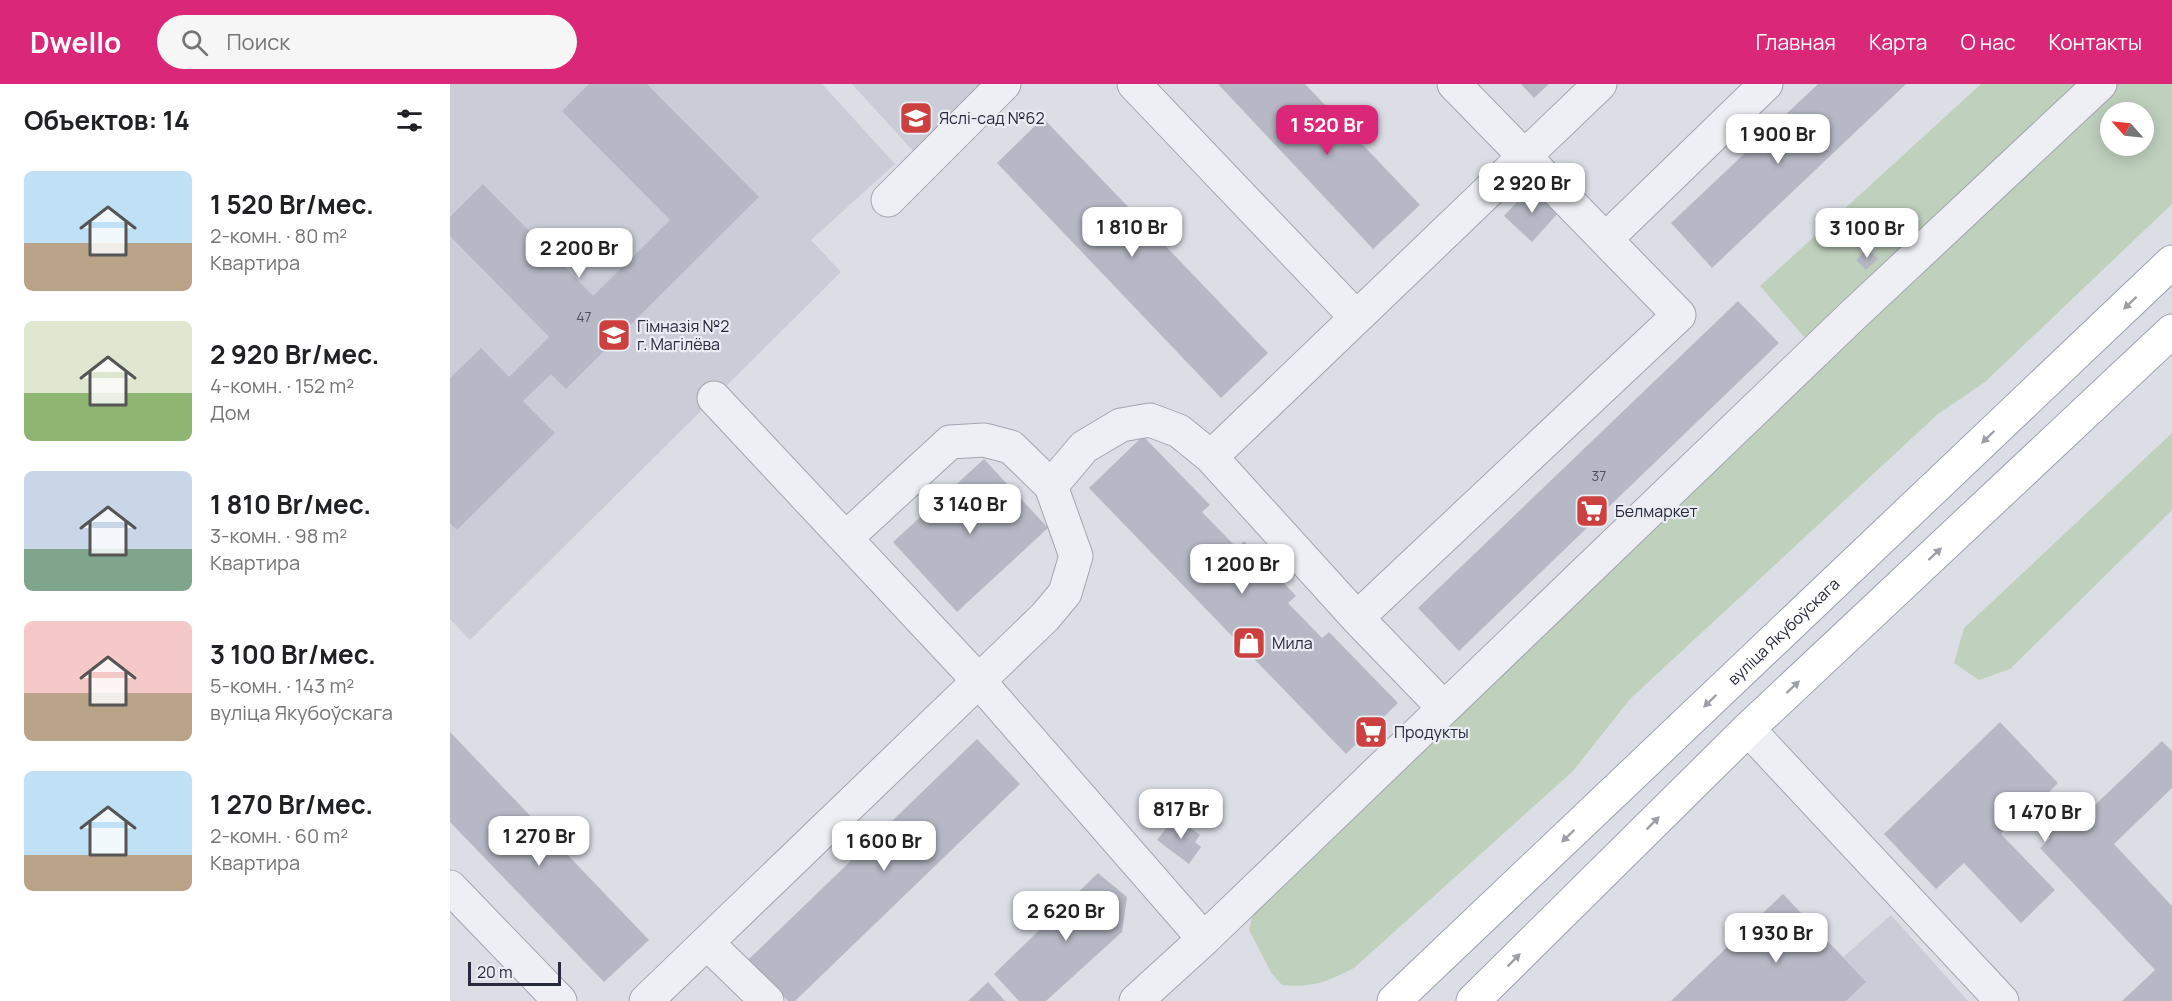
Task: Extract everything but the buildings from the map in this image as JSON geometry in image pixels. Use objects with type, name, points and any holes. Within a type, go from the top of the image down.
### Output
[{"type":"main road","name":"вуліца Якубоўскага","points":[[1394,1001],[2172,262]]},
{"type":"main road","points":[[1473,1001],[1748,729],[2172,331]]},
{"type":"lane","points":[[888,200],[1004,84]]},
{"type":"lane","points":[[1134,84],[1356,318]]},
{"type":"lane","points":[[1357,618],[1679,315],[1454,84]]},
{"type":"lane","points":[[1211,457],[1600,84]]},
{"type":"lane","points":[[1606,239],[1766,84]]},
{"type":"lane","points":[[1136,1001],[1204,939],[1842,325],[2100,84]]},
{"type":"lane","points":[[714,398],[978,680],[1204,939]]},
{"type":"lane","points":[[1051,486],[1084,447],[1121,425],[1150,420],[1179,431],[1211,457],[1357,618],[1443,707]]},
{"type":"lane","points":[[646,1001],[1045,617],[1065,593],[1076,556],[1051,486],[1011,447],[984,440],[950,442],[846,538]]},
{"type":"lane","points":[[1748,729],[2002,1001]]},
{"type":"lane","points":[[450,887],[560,1001]]},
{"type":"lane","points":[[707,943],[766,1001]]},
{"type":"shaded area","name":"Гімназія №2 г. Магілёва","points":[[450,84],[822,84],[895,164],[811,240],[841,272],[470,640],[450,619]]},
{"type":"shaded area","name":"Яслі-сад №62","points":[[852,84],[985,84],[914,152]]},
{"type":"shaded area","points":[[1783,894],[1843,957],[1891,915],[1968,1001],[1671,1001]]},
{"type":"green space","points":[[1981,84],[2172,84],[2172,204],[1985,382],[1938,414],[1630,699],[1573,771],[1354,968],[1319,983],[1302,986],[1282,985],[1272,974],[1249,930],[1255,907],[1825,361],[1760,286]]},
{"type":"green space","points":[[2172,433],[2172,510],[2010,669],[1979,680],[1954,663],[1964,628]]},
{"type":"place","name":"Яслі-сад №62","points":[[916,118]]},
{"type":"place","name":"Гімназія №2 г. Магілёва","points":[[614,335]]},
{"type":"place","name":"Белмаркет","points":[[1592,511]]},
{"type":"place","name":"Мила","points":[[1249,643]]},
{"type":"place","name":"Продукты","points":[[1371,732]]}]
